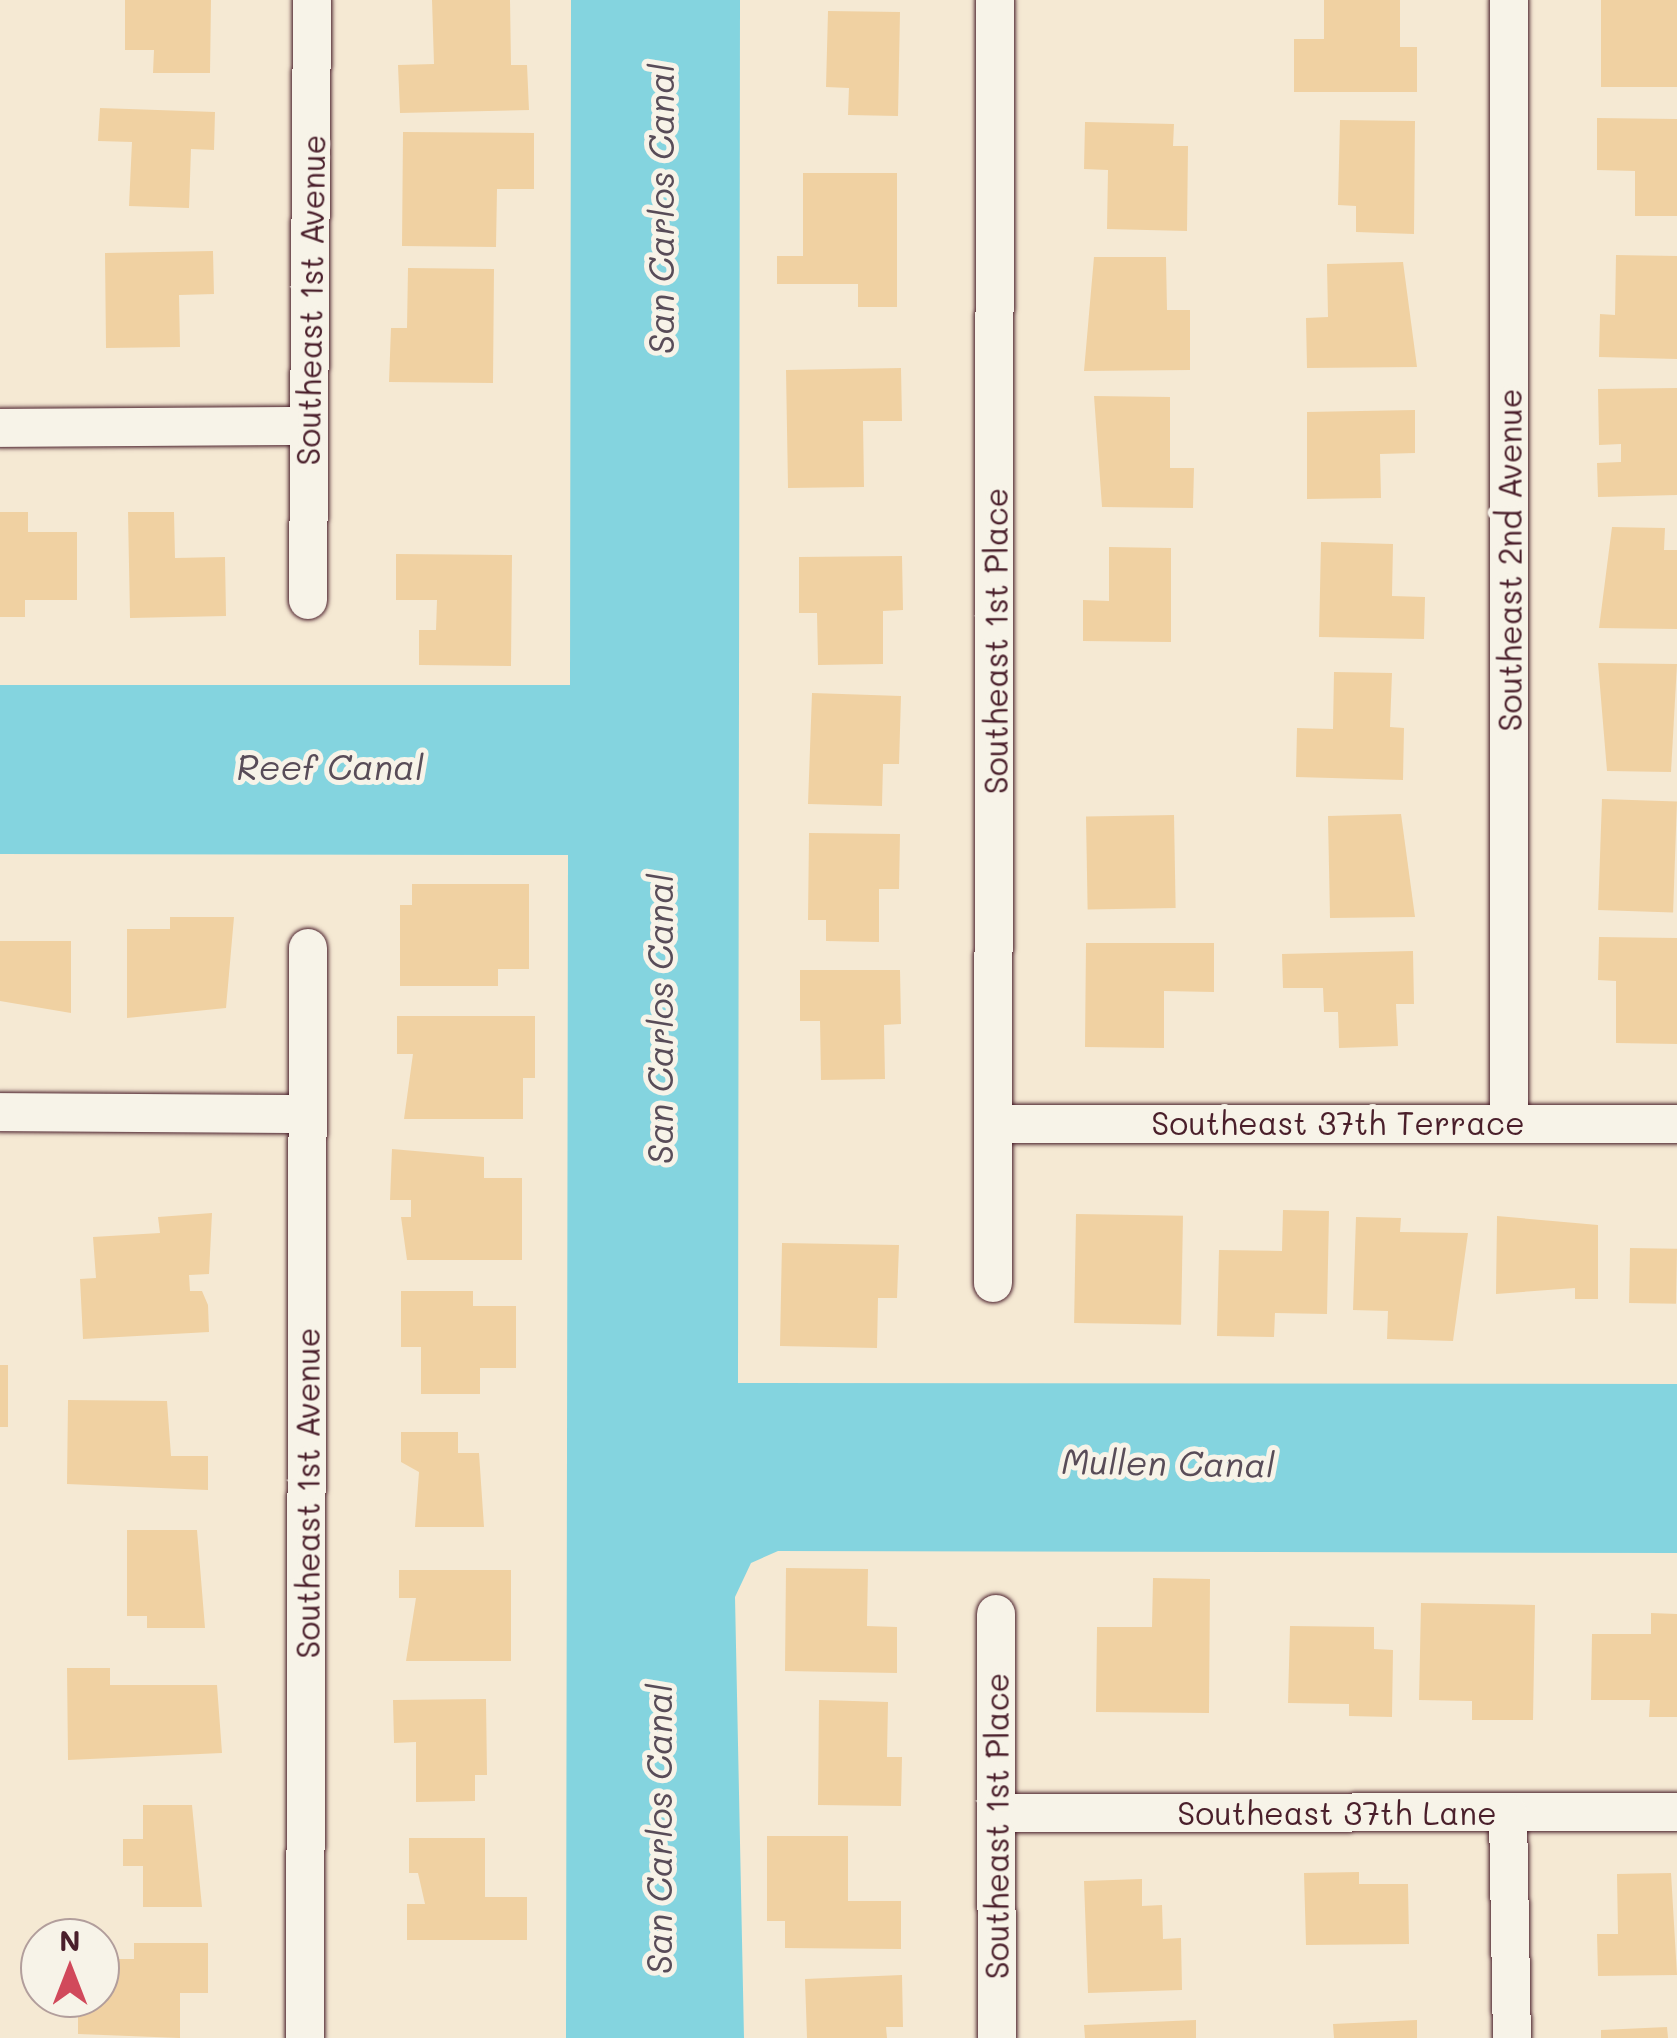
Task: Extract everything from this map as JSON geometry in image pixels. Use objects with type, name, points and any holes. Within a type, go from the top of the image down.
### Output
[{"type":"street","name":"Southeast 1st Avenue","points":[[308,600],[312,0]]},
{"type":"street","name":"Southeast 1st Place","points":[[993,1282],[998,1124],[996,0]]},
{"type":"street","name":"Southeast 2nd Avenue","points":[[1509,0],[1509,1120]]},
{"type":"street","points":[[0,428],[308,426]]},
{"type":"street","name":"Southeast 1st Avenue","points":[[304,2038],[308,948]]},
{"type":"street","points":[[0,1112],[308,1114]]},
{"type":"street","name":"Southeast 37th Terrace","points":[[998,1124],[1509,1120],[1677,1124]]},
{"type":"street","name":"Southeast 1st Place","points":[[996,1614],[997,2038]]},
{"type":"street","name":"Southeast 37th Lane","points":[[996,1813],[1677,1812]]},
{"type":"street","points":[[1508,1813],[1512,2038]]},
{"type":"water","points":[[571,0],[740,0],[738,1383],[1677,1384],[1677,1553],[778,1551],[751,1563],[735,1597],[744,2038],[566,2038],[568,855],[0,854],[0,685],[570,685]]},
{"type":"building","points":[[125,0],[211,0],[210,73],[153,73],[154,50],[125,50]]},
{"type":"building","points":[[432,0],[510,0],[511,65],[527,65],[529,110],[400,113],[398,65],[434,64]]},
{"type":"building","points":[[1324,0],[1400,0],[1400,47],[1417,47],[1417,92],[1294,92],[1294,39],[1324,39]]},
{"type":"building","points":[[1601,0],[1677,0],[1677,87],[1601,87]]},
{"type":"building","points":[[828,11],[900,12],[898,116],[848,115],[849,88],[826,87]]},
{"type":"building","points":[[100,108],[215,112],[214,150],[191,149],[189,208],[129,206],[132,142],[98,141]]},
{"type":"building","points":[[1597,118],[1677,119],[1677,216],[1635,216],[1635,171],[1597,170]]},
{"type":"building","points":[[1340,120],[1415,121],[1414,234],[1356,232],[1356,206],[1338,205]]},
{"type":"building","points":[[1085,122],[1174,124],[1173,146],[1188,146],[1187,231],[1107,229],[1108,170],[1084,169]]},
{"type":"building","points":[[403,132],[534,133],[534,189],[497,189],[496,247],[402,246]]},
{"type":"building","points":[[803,173],[897,173],[897,307],[858,307],[858,284],[777,284],[777,256],[803,256]]},
{"type":"building","points":[[213,251],[214,294],[179,295],[180,347],[106,348],[105,253]]},
{"type":"building","points":[[1616,255],[1677,256],[1677,359],[1599,357],[1600,314],[1615,315]]},
{"type":"building","points":[[1094,257],[1166,257],[1167,310],[1190,310],[1190,370],[1084,371]]},
{"type":"building","points":[[1403,262],[1417,367],[1307,368],[1306,318],[1328,317],[1327,264]]},
{"type":"building","points":[[408,268],[494,269],[493,383],[389,382],[391,328],[407,328]]},
{"type":"building","points":[[901,368],[902,421],[863,421],[864,487],[788,488],[786,370]]},
{"type":"building","points":[[1677,388],[1677,495],[1598,497],[1597,463],[1621,462],[1621,444],[1599,445],[1598,389]]},
{"type":"building","points":[[1094,396],[1170,397],[1170,468],[1194,468],[1193,508],[1102,507]]},
{"type":"building","points":[[1415,410],[1415,453],[1380,454],[1381,498],[1307,499],[1307,412]]},
{"type":"building","points":[[0,512],[28,512],[28,532],[77,532],[77,600],[25,600],[25,617],[0,617]]},
{"type":"building","points":[[128,512],[174,512],[175,558],[225,557],[226,616],[130,618]]},
{"type":"building","points":[[1612,527],[1665,528],[1664,550],[1677,550],[1677,629],[1599,628]]},
{"type":"building","points":[[1321,542],[1393,544],[1392,596],[1425,597],[1424,639],[1319,637]]},
{"type":"building","points":[[1109,547],[1171,548],[1171,642],[1083,641],[1083,600],[1109,601]]},
{"type":"building","points":[[396,554],[512,555],[511,666],[419,665],[419,630],[436,630],[437,600],[396,600]]},
{"type":"building","points":[[902,556],[903,610],[883,611],[883,664],[818,665],[817,613],[799,613],[799,557]]},
{"type":"building","points":[[1598,663],[1677,664],[1671,772],[1607,771]]},
{"type":"building","points":[[1334,672],[1392,673],[1390,727],[1404,728],[1403,780],[1296,777],[1297,728],[1333,729]]},
{"type":"building","points":[[812,693],[901,696],[899,764],[883,764],[882,806],[808,804]]},
{"type":"building","points":[[1602,799],[1677,802],[1673,913],[1598,910]]},
{"type":"building","points":[[1401,814],[1415,917],[1330,918],[1328,816]]},
{"type":"building","points":[[1174,815],[1176,908],[1088,910],[1086,817]]},
{"type":"building","points":[[809,833],[900,834],[899,889],[879,889],[879,942],[826,941],[826,920],[808,920]]},
{"type":"building","points":[[412,884],[529,884],[529,969],[498,969],[498,986],[400,986],[400,905],[412,905]]},
{"type":"building","points":[[170,917],[234,917],[226,1008],[127,1018],[127,929],[170,929]]},
{"type":"building","points":[[1599,937],[1677,938],[1677,1044],[1616,1043],[1616,981],[1598,980]]},
{"type":"building","points":[[0,941],[71,941],[71,1013],[0,1001]]},
{"type":"building","points":[[1086,943],[1214,943],[1214,992],[1164,991],[1164,1048],[1085,1047]]},
{"type":"building","points":[[1413,951],[1414,1004],[1396,1004],[1398,1046],[1339,1048],[1338,1012],[1324,1012],[1323,988],[1283,988],[1282,954]]},
{"type":"building","points":[[800,970],[900,970],[901,1024],[884,1025],[885,1079],[821,1080],[820,1021],[800,1021]]},
{"type":"building","points":[[397,1016],[535,1016],[535,1078],[523,1078],[523,1119],[404,1119],[413,1054],[397,1054]]},
{"type":"building","points":[[392,1149],[484,1157],[484,1178],[522,1178],[522,1260],[407,1260],[401,1217],[411,1217],[411,1200],[390,1200]]},
{"type":"building","points":[[1283,1210],[1329,1211],[1327,1314],[1275,1313],[1274,1337],[1217,1336],[1219,1250],[1282,1251]]},
{"type":"building","points":[[212,1213],[209,1274],[189,1275],[190,1291],[202,1291],[208,1305],[209,1332],[83,1339],[80,1279],[96,1278],[93,1237],[160,1233],[158,1217]]},
{"type":"building","points":[[1076,1214],[1183,1216],[1181,1325],[1074,1323]]},
{"type":"building","points":[[1497,1216],[1598,1225],[1598,1299],[1575,1299],[1575,1288],[1496,1294]]},
{"type":"building","points":[[1356,1217],[1401,1218],[1400,1232],[1468,1233],[1453,1341],[1387,1339],[1388,1311],[1353,1310]]},
{"type":"building","points":[[782,1243],[899,1245],[897,1298],[878,1298],[877,1348],[780,1346]]},
{"type":"building","points":[[1630,1248],[1677,1249],[1676,1304],[1629,1303]]},
{"type":"building","points":[[401,1291],[473,1291],[473,1306],[516,1306],[516,1368],[480,1368],[480,1394],[421,1394],[421,1347],[401,1347]]},
{"type":"building","points":[[0,1365],[8,1365],[8,1427],[0,1427]]},
{"type":"building","points":[[68,1400],[167,1401],[171,1456],[208,1456],[208,1490],[67,1484]]},
{"type":"building","points":[[401,1432],[458,1432],[458,1453],[479,1453],[484,1527],[415,1527],[419,1472],[401,1462]]},
{"type":"building","points":[[127,1530],[197,1530],[205,1628],[147,1628],[147,1616],[127,1616]]},
{"type":"building","points":[[786,1568],[868,1569],[867,1626],[897,1627],[897,1673],[785,1671]]},
{"type":"building","points":[[399,1570],[511,1570],[511,1661],[406,1661],[416,1598],[399,1598]]},
{"type":"building","points":[[1153,1578],[1210,1579],[1209,1713],[1096,1712],[1097,1627],[1152,1627]]},
{"type":"building","points":[[1421,1603],[1535,1605],[1533,1720],[1472,1720],[1472,1701],[1419,1700]]},
{"type":"building","points":[[1651,1613],[1677,1614],[1677,1717],[1649,1717],[1650,1700],[1591,1700],[1592,1634],[1651,1634]]},
{"type":"building","points":[[1290,1626],[1374,1627],[1374,1649],[1393,1650],[1392,1717],[1349,1716],[1349,1704],[1288,1703]]},
{"type":"building","points":[[67,1668],[110,1668],[110,1685],[217,1685],[222,1753],[68,1760]]},
{"type":"building","points":[[486,1699],[487,1775],[475,1775],[475,1801],[416,1802],[416,1742],[394,1743],[393,1700]]},
{"type":"building","points":[[819,1700],[888,1702],[887,1757],[902,1757],[901,1806],[818,1805]]},
{"type":"building","points":[[143,1805],[192,1805],[202,1907],[143,1907],[143,1866],[123,1866],[123,1839],[143,1839]]},
{"type":"building","points":[[767,1836],[848,1836],[848,1901],[901,1901],[901,1949],[785,1948],[785,1921],[767,1921]]},
{"type":"building","points":[[409,1838],[485,1838],[485,1897],[527,1897],[527,1940],[407,1940],[407,1904],[425,1904],[418,1873],[409,1873]]},
{"type":"building","points":[[1359,1872],[1359,1884],[1408,1884],[1409,1944],[1306,1945],[1304,1873]]},
{"type":"building","points":[[1671,1873],[1677,1975],[1598,1976],[1597,1934],[1618,1934],[1617,1874]]},
{"type":"building","points":[[1142,1879],[1142,1906],[1162,1905],[1163,1939],[1181,1938],[1182,1990],[1088,1993],[1084,1881]]},
{"type":"building","points":[[134,1943],[208,1943],[208,1993],[180,1993],[180,2038],[78,2034],[78,2018],[120,2018],[120,1959],[134,1959]]},
{"type":"building","points":[[902,1975],[903,2027],[886,2027],[887,2038],[807,2038],[805,1979]]},
{"type":"building","points":[[1196,2020],[1196,2038],[1085,2038],[1084,2025]]},
{"type":"building","points":[[1417,2020],[1417,2038],[1334,2038],[1333,2024]]},
{"type":"building","points":[[1667,2027],[1668,2038],[1601,2038],[1601,2030]]},
{"type":"water label","name":"San Carlos Canal","points":[[660,209]]},
{"type":"water label","name":"Reef Canal","points":[[330,766]]},
{"type":"water label","name":"San Carlos Canal","points":[[659,1019]]},
{"type":"water label","name":"Mullen Canal","points":[[1168,1462]]},
{"type":"water label","name":"San Carlos Canal","points":[[658,1829]]}]
